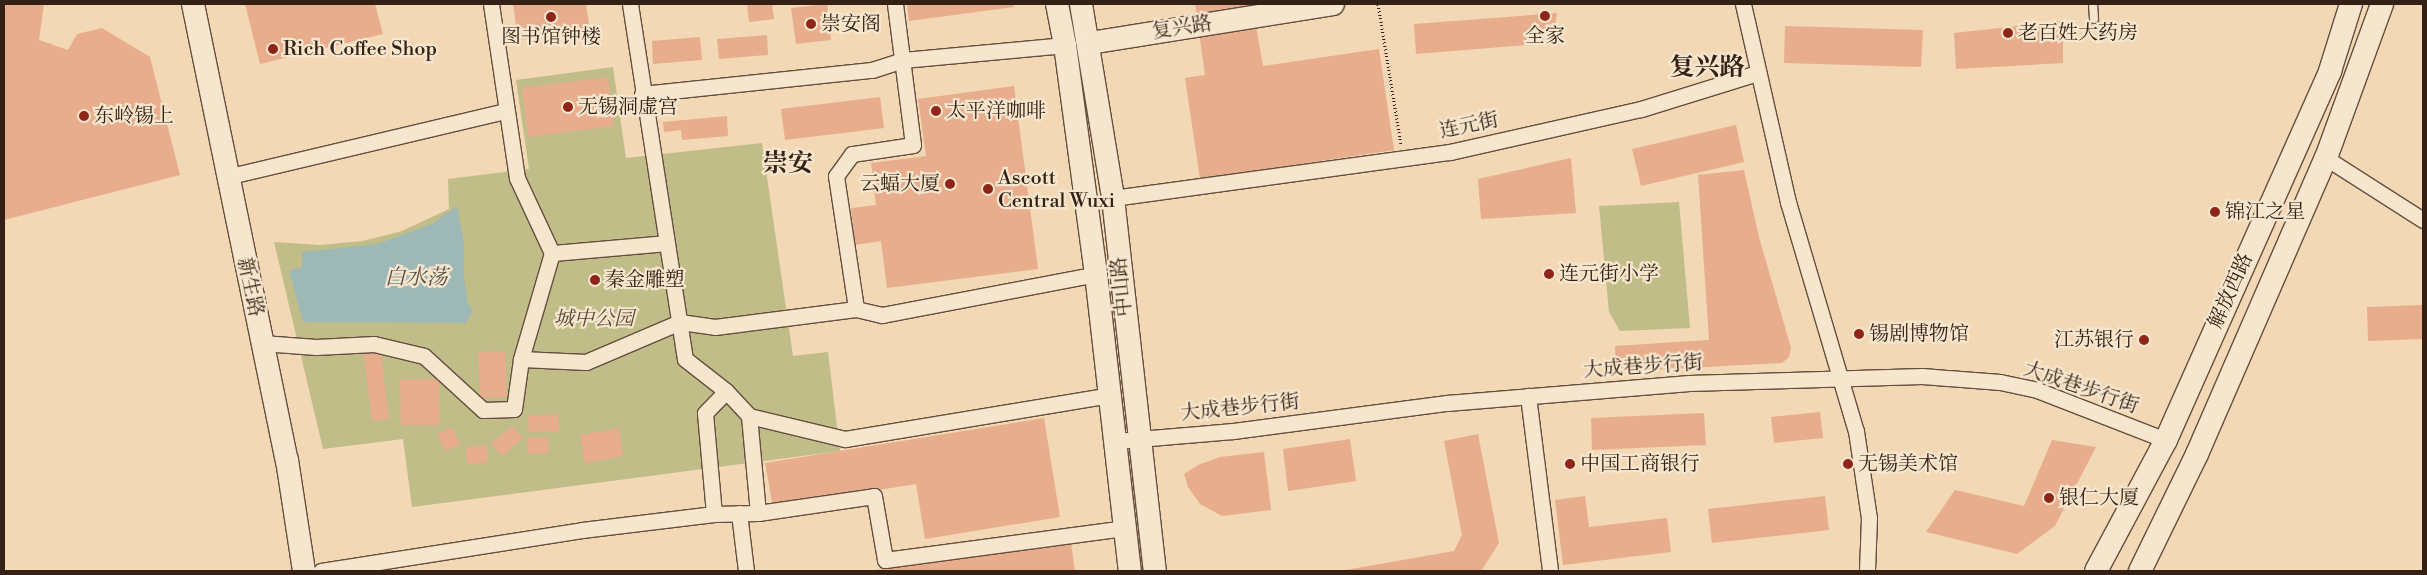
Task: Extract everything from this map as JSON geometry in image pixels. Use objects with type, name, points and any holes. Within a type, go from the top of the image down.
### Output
[{"type":"main road","name":"新生路","points":[[193,4],[226,177],[287,460],[304,571]]},
{"type":"main road","name":"中山路","points":[[1057,4],[1065,45],[1096,274],[1130,571]]},
{"type":"main road","name":"中山路","points":[[1081,4],[1090,43],[1112,198],[1138,438],[1155,571]]},
{"type":"main road","name":"复兴路","points":[[1090,43],[1333,4]]},
{"type":"main road","name":"解放西路","points":[[2096,571],[2166,440],[2330,71],[2351,4]]},
{"type":"main road","name":"解放西路","points":[[2140,571],[2197,454],[2326,158],[2382,4]]},
{"type":"street","points":[[262,344],[316,347],[374,344],[424,356],[483,410],[514,409],[521,359],[552,253],[517,178],[505,111],[491,4]]},
{"type":"street","points":[[630,4],[642,94],[685,359],[726,391],[749,416],[845,439],[1111,395]]},
{"type":"street","points":[[856,309],[836,176],[852,154],[913,145],[895,4]]},
{"type":"street","points":[[1743,4],[1757,73],[1788,202],[1856,431],[1869,518],[1866,571]]},
{"type":"street","points":[[642,94],[872,70],[903,60],[1065,45]]},
{"type":"street","name":"连元街","points":[[1112,198],[1450,152],[1641,109],[1757,73]]},
{"type":"street","points":[[226,177],[505,111]]},
{"type":"street","points":[[2326,158],[2423,220]]},
{"type":"street","points":[[552,253],[666,243]]},
{"type":"street","points":[[521,359],[586,362],[680,322],[715,327],[856,309],[882,316],[1096,274]]},
{"type":"street","name":"大成巷步行街","points":[[1116,441],[1233,431],[1447,403],[1689,383],[1922,376],[2000,382],[2037,390],[2166,440]]},
{"type":"street","points":[[714,514],[705,413],[726,391]]},
{"type":"street","points":[[1528,396],[1550,571]]},
{"type":"street","points":[[749,416],[758,512]]},
{"type":"street","points":[[321,571],[582,530],[714,514],[758,512],[874,496],[885,560],[1124,528]]},
{"type":"street","points":[[739,513],[746,571]]},
{"type":"lane","points":[[2093,4],[2094,19]]},
{"type":"path","points":[[1378,4],[1404,158]]},
{"type":"green space","name":"城中公园","points":[[613,67],[626,158],[762,143],[793,356],[828,352],[840,451],[412,507],[403,439],[323,449],[274,242],[320,245],[363,241],[402,231],[449,209],[448,179],[529,169],[516,80]]},
{"type":"green space","points":[[1679,202],[1690,328],[1620,331],[1609,312],[1599,206]]},
{"type":"water","name":"白水荡","points":[[457,206],[464,243],[464,278],[468,303],[473,312],[465,323],[303,322],[289,271],[302,267],[302,252],[378,244],[432,224]]},
{"type":"building","name":"东岭锡上","points":[[4,4],[44,4],[39,40],[68,50],[77,34],[102,28],[150,57],[180,175],[4,220]]},
{"type":"building","points":[[245,4],[375,4],[383,34],[260,64]]},
{"type":"building","name":"图书馆钟楼","points":[[513,4],[586,4],[590,31],[518,40]]},
{"type":"building","points":[[747,4],[772,4],[774,19],[749,22]]},
{"type":"building","name":"崇安阁","points":[[827,4],[831,40],[796,44],[791,8]]},
{"type":"building","points":[[907,4],[1013,4],[1014,7],[909,21]]},
{"type":"building","points":[[1195,4],[1252,4],[1263,66],[1379,49],[1394,150],[1200,179],[1185,78],[1205,75]]},
{"type":"building","points":[[1557,13],[1552,43],[1416,54],[1414,24]]},
{"type":"building","points":[[2063,21],[2063,63],[1956,69],[1954,33]]},
{"type":"building","points":[[1785,26],[1923,30],[1921,67],[1784,63]]},
{"type":"building","points":[[767,35],[768,55],[719,59],[717,39]]},
{"type":"building","points":[[700,37],[702,60],[653,64],[652,41]]},
{"type":"building","name":"无锡洞虚宫","points":[[608,77],[614,126],[528,137],[522,88]]},
{"type":"building","name":"云蝠大厦","points":[[1014,86],[1038,269],[887,288],[881,241],[855,245],[851,208],[876,205],[871,163],[926,156],[918,99]]},
{"type":"building","points":[[880,97],[884,128],[785,140],[781,109]]},
{"type":"building","points":[[727,116],[728,136],[682,140],[681,130],[664,132],[663,122]]},
{"type":"building","points":[[1736,125],[1744,162],[1641,186],[1632,149]]},
{"type":"building","points":[[1571,158],[1576,213],[1481,219],[1478,179]]},
{"type":"building","points":[[1744,170],[1759,237],[1791,348],[1789,357],[1782,363],[1616,372],[1615,346],[1709,340],[1698,175]]},
{"type":"building","points":[[2423,305],[2423,339],[2368,341],[2367,307]]},
{"type":"building","points":[[380,347],[389,419],[372,421],[363,350]]},
{"type":"building","points":[[505,351],[507,397],[480,398],[478,352]]},
{"type":"building","points":[[439,379],[440,425],[401,425],[400,380]]},
{"type":"building","points":[[1820,412],[1823,438],[1774,443],[1771,417]]},
{"type":"building","points":[[1704,413],[1706,445],[1592,450],[1591,418]]},
{"type":"building","points":[[558,414],[559,431],[529,432],[528,416]]},
{"type":"building","points":[[1044,418],[1060,517],[925,539],[916,484],[773,507],[765,463]]},
{"type":"building","points":[[512,426],[523,438],[502,456],[491,444]]},
{"type":"building","points":[[452,427],[460,445],[445,451],[437,434]]},
{"type":"building","points":[[619,428],[623,456],[585,463],[580,435]]},
{"type":"building","points":[[1478,434],[1499,543],[1481,571],[1340,571],[1454,551],[1462,535],[1444,441]]},
{"type":"building","points":[[548,437],[549,453],[528,454],[527,438]]},
{"type":"building","points":[[1350,439],[1356,481],[1288,491],[1283,449]]},
{"type":"building","name":"银仁大厦","points":[[2052,440],[2096,447],[2055,526],[2017,554],[1926,532],[1955,490],[2024,506]]},
{"type":"building","points":[[487,445],[488,462],[467,464],[466,447]]},
{"type":"building","points":[[1264,452],[1271,510],[1222,516],[1200,504],[1188,487],[1184,474],[1198,465],[1220,457]]},
{"type":"building","points":[[1585,496],[1589,527],[1667,518],[1671,552],[1563,565],[1555,500]]},
{"type":"building","points":[[1825,496],[1829,530],[1712,543],[1708,509]]},
{"type":"building","points":[[1071,543],[1075,571],[876,571],[876,570]]},
{"type":"place","name":"全家","points":[[1545,16]]},
{"type":"place","name":"图书馆钟楼","points":[[551,17]]},
{"type":"place","name":"崇安阁","points":[[811,24]]},
{"type":"place","name":"老百姓大药房","points":[[2008,33]]},
{"type":"place","name":"Rich Coffee Shop","points":[[273,49]]},
{"type":"place","name":"无锡洞虚宫","points":[[568,107]]},
{"type":"place","name":"太平洋咖啡","points":[[936,111]]},
{"type":"place","name":"东岭锡上","points":[[84,116]]},
{"type":"place","name":"云蝠大厦","points":[[950,184]]},
{"type":"place","name":"Ascott Central Wuxi","points":[[988,189]]},
{"type":"place","name":"锦江之星","points":[[2215,212]]},
{"type":"place","name":"连元街小学","points":[[1549,274]]},
{"type":"place","name":"秦金雕塑","points":[[595,280]]},
{"type":"place","name":"锡剧博物馆","points":[[1859,334]]},
{"type":"place","name":"江苏银行","points":[[2144,340]]},
{"type":"place","name":"中国工商银行","points":[[1570,464]]},
{"type":"place","name":"无锡美术馆","points":[[1848,464]]},
{"type":"place","name":"银仁大厦","points":[[2049,498]]},
{"type":"district","name":"复兴路","points":[[1707,68]]},
{"type":"district","name":"崇安","points":[[788,164]]}]
